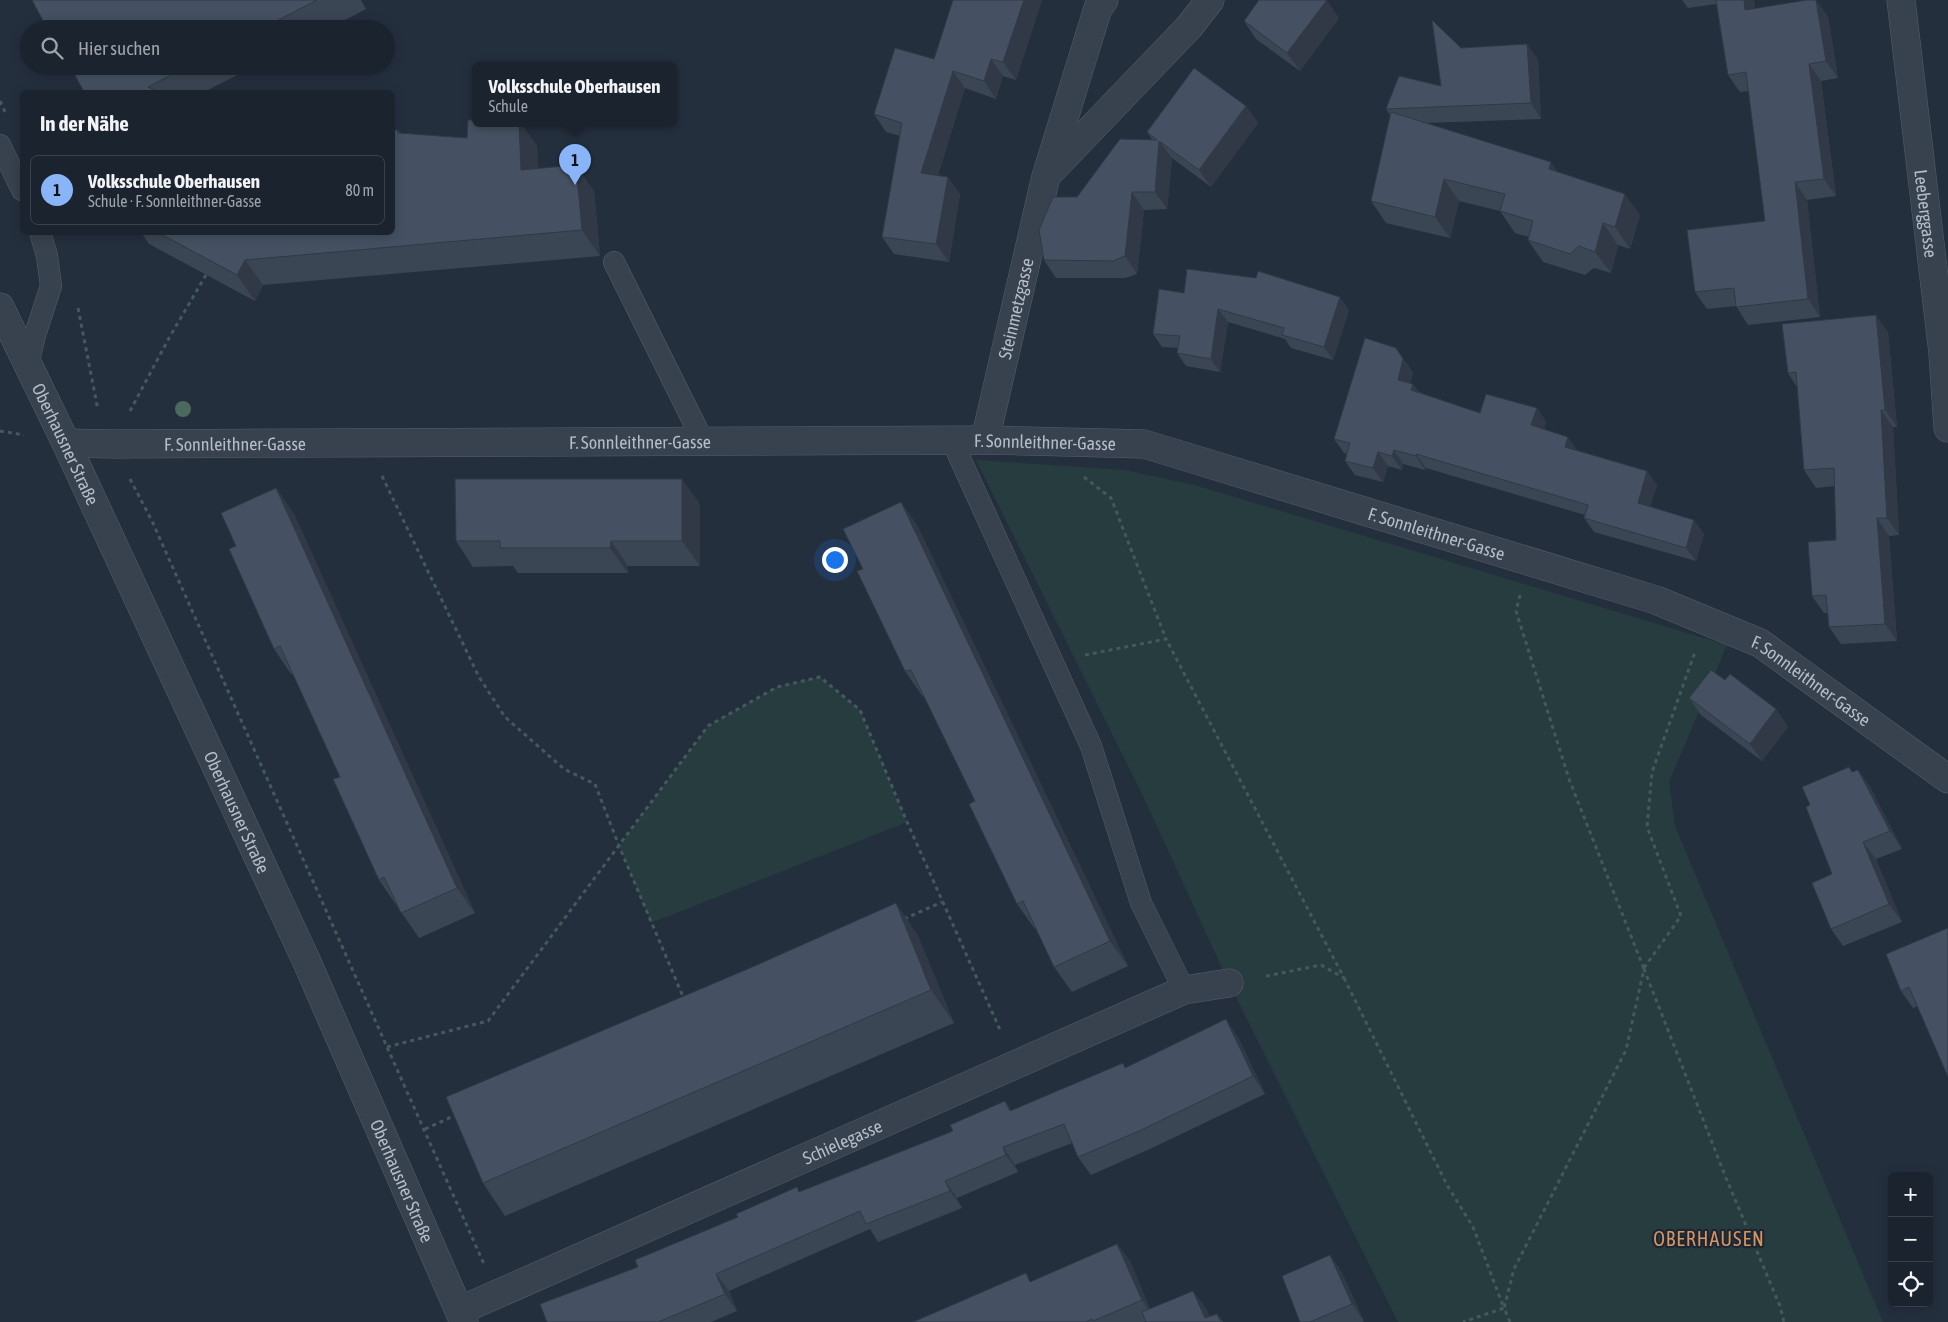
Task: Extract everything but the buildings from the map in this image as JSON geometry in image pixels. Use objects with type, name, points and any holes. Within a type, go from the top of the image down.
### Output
[{"type":"street","name":"Steinmetzgasse","points":[[985,440],[1046,176],[1098,8],[1104,0]]},
{"type":"street","points":[[1046,176],[1189,27],[1210,0]]},
{"type":"street","name":"Leeberggasse","points":[[1901,0],[1946,352],[1948,428]]},
{"type":"street","name":"Oberhausner Straße","points":[[0,306],[66,443],[306,960],[461,1316]]},
{"type":"street","name":"F. Sonnleithner-Gasse","points":[[66,443],[985,440],[1144,444],[1656,600],[1707,620],[1760,643],[1948,779]]},
{"type":"street","name":"Schielegasse","points":[[461,1316],[497,1293],[1184,990],[1229,984]]},
{"type":"lane","points":[[0,145],[20,186]]},
{"type":"lane","points":[[28,365],[35,335],[51,286],[47,256],[41,235]]},
{"type":"lane","points":[[614,262],[704,441]]},
{"type":"lane","points":[[952,440],[1091,746],[1141,903],[1184,990]]},
{"type":"path","points":[[113,444],[169,338],[206,275]]},
{"type":"path","points":[[76,301],[98,410],[152,521],[238,718],[425,1129],[497,1293]]},
{"type":"path","points":[[1064,442],[1069,466],[1112,498],[1166,639],[1344,978],[1446,1185],[1473,1227],[1510,1322]]},
{"type":"path","points":[[366,443],[479,677],[505,717],[564,769],[595,784],[619,846],[686,1004]]},
{"type":"path","points":[[1528,561],[1516,611],[1569,779],[1726,1178],[1780,1306],[1784,1322]]},
{"type":"path","points":[[1504,1308],[1514,1270],[1626,1050],[1644,969],[1681,916],[1647,827],[1652,772],[1707,620]]},
{"type":"path","points":[[1052,661],[1166,639]]},
{"type":"path","points":[[387,1046],[488,1021],[708,726],[777,686],[820,677],[860,710],[942,902],[1016,1064]]},
{"type":"path","points":[[897,922],[942,902]]},
{"type":"path","points":[[1229,984],[1321,965],[1344,978]]},
{"type":"path","points":[[425,1129],[461,1113]]},
{"type":"path","points":[[1463,1322],[1504,1308]]},
{"type":"green space","points":[[976,460],[1125,470],[1198,486],[1727,645],[1669,782],[1675,826],[1883,1322],[1398,1322],[1229,983],[1144,798]]},
{"type":"green space","points":[[820,677],[860,710],[907,822],[651,923],[619,846],[708,726],[777,687]]},
{"type":"place","name":"Volksschule Oberhausen","points":[[575,185]]},
{"type":"district","name":"OBERHAUSEN","points":[[1709,1238]]}]
